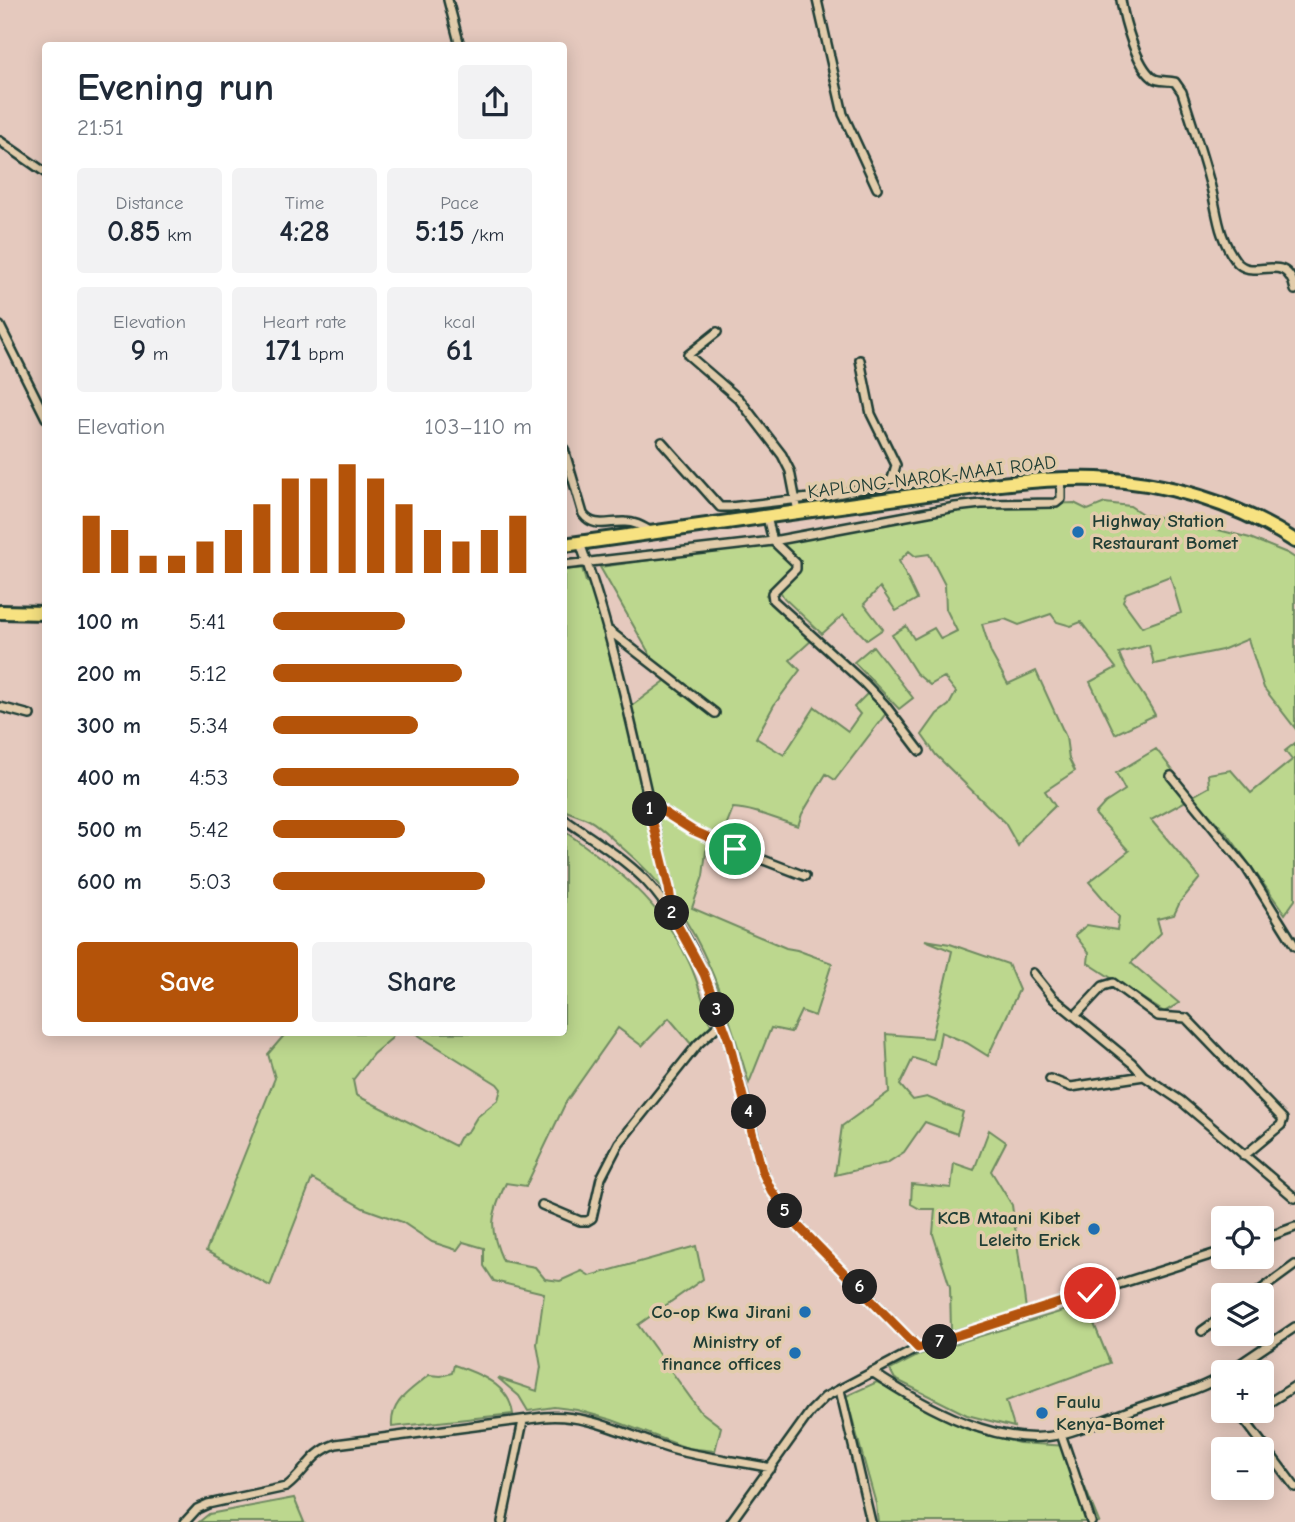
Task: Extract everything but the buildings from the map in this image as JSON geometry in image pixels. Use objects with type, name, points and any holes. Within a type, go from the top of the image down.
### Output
[{"type":"highway","name":"KAPLONG-NAROK-MAAI ROAD","points":[[567,545],[767,517],[797,506],[1001,484],[1096,479],[1134,483],[1200,497],[1251,517],[1295,541]]},
{"type":"highway","points":[[1,611],[42,613]]},
{"type":"street","points":[[448,0],[459,42]]},
{"type":"street","points":[[817,0],[844,114],[877,188]]},
{"type":"street","points":[[1121,0],[1134,51],[1151,75],[1158,80],[1175,82],[1182,92],[1209,178],[1223,240],[1241,267],[1284,270],[1291,277],[1295,290]]},
{"type":"street","points":[[0,141],[42,170]]},
{"type":"street","points":[[0,326],[42,410]]},
{"type":"street","points":[[717,332],[688,355],[749,409],[782,455],[790,471],[797,506]]},
{"type":"street","points":[[662,442],[719,507],[797,506],[885,484],[892,479],[895,465],[871,414],[860,360]]},
{"type":"street","points":[[567,459],[583,514],[588,521],[597,524],[638,524],[652,532]]},
{"type":"street","points":[[567,565],[773,541],[936,510],[1059,502],[1061,480]]},
{"type":"street","points":[[1001,484],[1004,504]]},
{"type":"street","points":[[767,517],[773,541],[796,563],[796,569],[772,593],[773,600],[864,683],[885,705],[920,751]]},
{"type":"street","points":[[580,543],[606,628],[669,888],[673,917]]},
{"type":"street","points":[[606,628],[715,713]]},
{"type":"street","points":[[0,707],[30,715]]},
{"type":"street","points":[[1171,776],[1247,869],[1295,946]]},
{"type":"street","points":[[648,802],[692,830],[805,876]]},
{"type":"street","points":[[567,821],[633,869],[647,882],[673,917],[704,974],[728,1038],[762,1171],[771,1190],[798,1226],[918,1348]]},
{"type":"street","points":[[1033,973],[1046,991],[1144,1076],[1181,1101],[1295,1198]]},
{"type":"street","points":[[1075,1016],[1103,986],[1112,984],[1158,1016],[1186,1018],[1283,1119],[1281,1125],[1244,1156]]},
{"type":"street","points":[[542,1205],[580,1220],[593,1218],[601,1178],[619,1143],[698,1044],[721,1023]]},
{"type":"street","points":[[1050,1079],[1071,1087],[1144,1076]]},
{"type":"street","points":[[1274,1235],[1295,1227]]},
{"type":"street","points":[[731,1522],[810,1412],[825,1397],[918,1348],[1211,1255]]},
{"type":"street","points":[[1270,1283],[1295,1265]]},
{"type":"street","points":[[1202,1331],[1211,1325]]},
{"type":"street","points":[[1246,1360],[1295,1327]]},
{"type":"street","points":[[872,1372],[916,1399],[989,1431],[1017,1436],[1061,1434],[1211,1380]]},
{"type":"street","points":[[1274,1399],[1295,1386]]},
{"type":"street","points":[[840,1390],[871,1522]]},
{"type":"street","points":[[185,1522],[197,1509],[208,1504],[286,1487],[316,1454],[336,1444],[561,1415],[579,1418],[673,1449],[771,1468]]},
{"type":"street","points":[[502,1522],[523,1421]]},
{"type":"street","points":[[1245,1423],[1294,1483]]},
{"type":"street","points":[[1061,1434],[1091,1522]]},
{"type":"green space","points":[[1074,503],[1088,510],[1105,503],[1130,506],[1144,515],[1175,519],[1250,538],[1295,558],[1295,728],[1264,688],[1248,639],[1222,650],[1154,664],[1149,645],[1119,653],[1126,670],[1155,715],[1115,734],[1090,682],[1116,668],[1081,622],[1071,626],[1057,622],[1051,614],[1019,625],[1005,619],[982,624],[991,653],[1008,684],[1036,671],[1066,737],[1069,759],[1075,771],[1045,791],[1055,806],[1024,836],[1018,846],[1005,823],[936,755],[922,735],[937,714],[949,705],[956,692],[944,677],[930,685],[916,673],[892,635],[906,626],[914,639],[934,628],[941,639],[957,631],[946,609],[945,585],[929,554],[915,556],[909,551],[899,561],[917,599],[896,611],[880,587],[864,604],[883,629],[867,640],[843,615],[822,634],[780,591],[799,567],[799,559],[782,543],[980,507]],"holes":[[[1170,576],[1181,613],[1142,627],[1123,601],[1126,593]]]},
{"type":"green space","points":[[772,543],[792,563],[792,567],[766,595],[813,639],[790,660],[800,670],[774,705],[756,738],[784,755],[815,707],[848,731],[860,714],[854,707],[868,693],[887,712],[835,780],[826,774],[802,814],[798,826],[733,808],[726,826],[706,851],[703,876],[692,908],[786,948],[832,963],[815,1016],[801,1011],[791,1032],[771,1028],[749,1083],[718,986],[673,901],[652,876],[603,830],[589,820],[567,811],[567,570],[582,568],[586,582],[597,583],[630,707],[665,681],[600,567]]},
{"type":"green space","points":[[873,646],[913,698],[899,709],[854,662]]},
{"type":"green space","points":[[1295,743],[1295,900],[1285,914],[1229,836],[1193,797],[1151,820],[1200,878],[1180,902],[1174,915],[1157,919],[1161,933],[1131,963],[1179,1003],[1164,1012],[1088,963],[1089,953],[1075,935],[1087,925],[1117,930],[1119,917],[1089,882],[1129,851],[1095,814],[1105,803],[1125,790],[1116,773],[1156,749],[1193,796],[1209,787],[1208,774],[1231,770],[1251,793],[1292,760],[1285,751]]},
{"type":"green space","points":[[567,833],[618,872],[664,920],[691,966],[711,1025],[691,1044],[669,1018],[642,1046],[618,1028],[566,1102],[526,1186],[506,1183],[493,1222],[495,1239],[503,1261],[535,1267],[545,1279],[560,1281],[582,1271],[590,1276],[696,1246],[703,1279],[638,1325],[700,1411],[721,1427],[715,1451],[687,1448],[577,1410],[554,1407],[528,1411],[519,1396],[498,1378],[537,1391],[541,1367],[537,1344],[544,1293],[494,1281],[484,1266],[484,1248],[463,1242],[457,1250],[432,1242],[402,1222],[363,1208],[312,1179],[270,1286],[206,1251],[275,1078],[268,1054],[283,1036],[392,1036],[373,1054],[353,1080],[356,1095],[455,1146],[477,1117],[498,1100],[501,1089],[420,1036],[567,1036]]},
{"type":"green space","points":[[925,940],[950,944],[1008,964],[1019,990],[988,1056],[941,1032],[935,1065],[913,1058],[900,1085],[913,1100],[927,1097],[963,1112],[957,1134],[925,1122],[904,1152],[887,1163],[835,1175],[842,1126],[889,1092],[886,1034],[932,1038],[952,951]]},
{"type":"green space","points":[[989,1130],[1006,1142],[991,1171],[1012,1205],[1026,1309],[951,1331],[950,1287],[933,1234],[935,1209],[920,1209],[911,1204],[912,1184],[951,1188],[954,1163],[974,1170]]},
{"type":"green space","points":[[1086,1304],[1110,1363],[1006,1401],[1014,1427],[967,1415],[895,1379],[890,1370],[921,1354]]},
{"type":"green space","points":[[454,1365],[482,1376],[499,1388],[511,1404],[513,1414],[392,1427],[394,1410],[408,1392],[429,1375],[452,1373]]},
{"type":"green space","points":[[877,1382],[966,1429],[1019,1443],[1068,1446],[1099,1522],[878,1522],[876,1504],[846,1396]]},
{"type":"green space","points":[[294,1498],[304,1522],[199,1522],[209,1514]]},
{"type":"place","name":"Highway Station Restaurant Bomet","points":[[1078,532]]},
{"type":"place","name":"KCB Mtaani Kibet Leleito Erick","points":[[1094,1229]]},
{"type":"place","name":"Co-op Kwa Jirani","points":[[805,1312]]},
{"type":"place","name":"Ministry of finance offices","points":[[795,1353]]},
{"type":"place","name":"Faulu Kenya-Bomet","points":[[1042,1413]]},
{"type":"route","points":[[735,849],[692,830],[648,802],[669,888],[673,917],[704,974],[728,1038],[762,1171],[784,1210],[918,1348],[1090,1293]]}]
